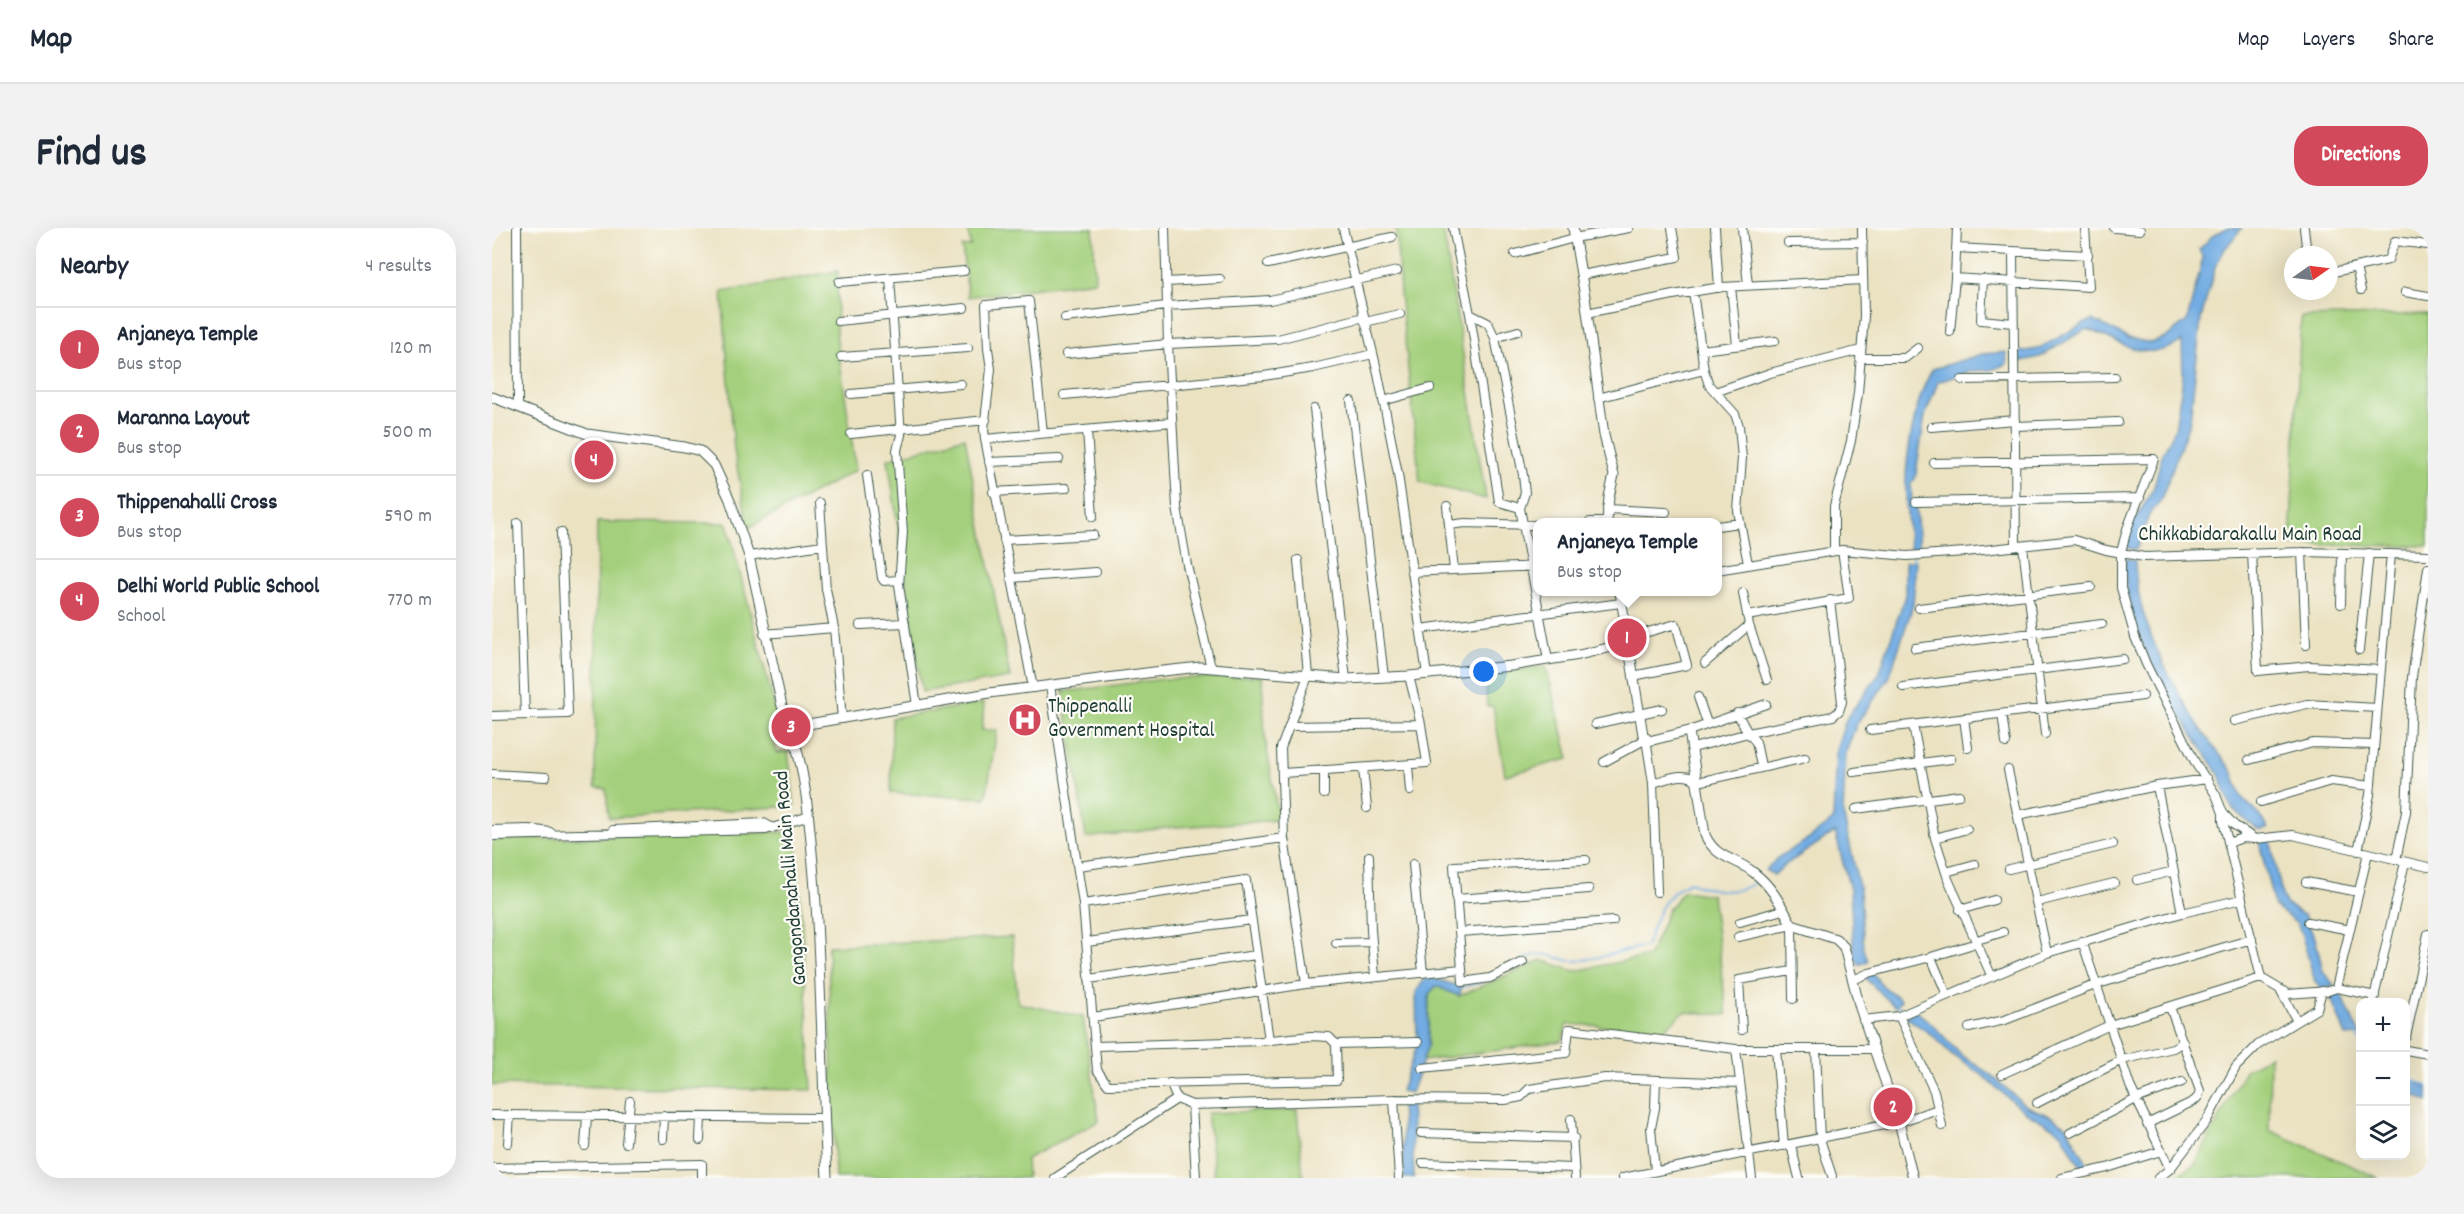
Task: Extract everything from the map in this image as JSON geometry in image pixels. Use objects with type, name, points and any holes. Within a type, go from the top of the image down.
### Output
[{"type":"street","points":[[517,228],[518,406]]},
{"type":"street","points":[[1165,228],[1166,306],[1177,507],[1187,565],[1211,668]]},
{"type":"street","points":[[1343,228],[1398,474],[1427,675]]},
{"type":"street","points":[[1453,228],[1470,314],[1499,502],[1520,508]]},
{"type":"street","points":[[1515,254],[1574,233],[1629,228]]},
{"type":"street","points":[[1581,275],[1677,257],[1671,228]]},
{"type":"street","points":[[1714,228],[1719,288]]},
{"type":"street","points":[[1742,228],[1748,285]]},
{"type":"street","points":[[1705,663],[1720,652],[1748,621],[1830,600],[1849,598],[1838,550],[1834,506],[1851,441],[1858,393],[1864,316],[1863,228]]},
{"type":"street","points":[[1950,332],[1955,278],[1956,228]]},
{"type":"street","points":[[1955,278],[2012,280],[2089,287],[2085,228]]},
{"type":"street","points":[[2114,228],[2140,230]]},
{"type":"street","points":[[2304,228],[2306,246]]},
{"type":"street","points":[[1574,233],[1604,435],[1614,475],[1607,518]]},
{"type":"street","points":[[1268,264],[1392,237]]},
{"type":"street","points":[[2338,271],[2388,260],[2395,241],[2428,245]]},
{"type":"street","points":[[1788,243],[1863,242]]},
{"type":"street","points":[[1956,248],[2088,255]]},
{"type":"street","points":[[2013,252],[2016,499],[2045,734]]},
{"type":"street","points":[[2356,267],[2361,290]]},
{"type":"street","points":[[839,282],[964,271]]},
{"type":"street","points":[[1065,318],[1166,306],[1270,300],[1397,271]]},
{"type":"street","points":[[890,278],[901,429],[897,450],[903,532],[899,580],[917,706]]},
{"type":"street","points":[[1166,282],[1220,279]]},
{"type":"street","points":[[1983,279],[1981,320],[2013,323]]},
{"type":"street","points":[[1587,313],[1731,286],[1863,280]]},
{"type":"street","points":[[1731,286],[1737,345]]},
{"type":"street","points":[[1693,292],[1704,370],[1709,385],[1735,414],[1739,426],[1742,458],[1738,511],[1748,564]]},
{"type":"street","points":[[2405,292],[2428,296]]},
{"type":"street","points":[[1033,688],[993,492],[985,439],[991,369],[986,305],[1029,301],[1043,433]]},
{"type":"street","points":[[838,321],[964,308]]},
{"type":"street","points":[[1066,354],[1168,344],[1278,339],[1400,314]]},
{"type":"street","points":[[1470,314],[1488,323],[1495,338],[1523,475],[1525,493],[1520,508],[1533,563]]},
{"type":"street","points":[[1495,338],[1518,331]]},
{"type":"street","points":[[1701,350],[1775,340]]},
{"type":"street","points":[[841,357],[968,348]]},
{"type":"street","points":[[1715,392],[1770,373],[1861,354],[1905,358],[1918,348]]},
{"type":"street","points":[[1064,395],[1264,376],[1313,368],[1373,354]]},
{"type":"street","points":[[1598,398],[1704,370]]},
{"type":"street","points":[[1962,380],[2115,377]]},
{"type":"street","points":[[851,394],[961,384]]},
{"type":"street","points":[[1383,401],[1430,388]]},
{"type":"street","name":"Gangondanahalli Main Road","points":[[492,397],[587,434],[700,451],[714,465],[730,500],[748,556],[782,706],[801,761],[809,816],[817,921],[827,1178]]},
{"type":"street","points":[[1351,401],[1384,677]]},
{"type":"street","points":[[1314,410],[1346,679]]},
{"type":"street","points":[[851,434],[986,420]]},
{"type":"street","points":[[985,439],[1172,422]]},
{"type":"street","points":[[1931,427],[2118,422]]},
{"type":"street","points":[[1087,430],[1093,517]]},
{"type":"street","points":[[989,462],[1059,459]]},
{"type":"street","points":[[1934,463],[2154,459],[2127,529],[2121,552],[2121,588],[2134,637],[2196,764],[2207,779],[2223,813],[2261,978],[2281,992],[2288,994],[2330,990],[2369,998]]},
{"type":"street","points":[[867,475],[882,578],[884,581],[899,580]]},
{"type":"street","points":[[993,492],[1066,488]]},
{"type":"street","points":[[1916,502],[2140,498]]},
{"type":"street","points":[[820,503],[826,589],[834,628],[842,719]]},
{"type":"street","points":[[1447,506],[1454,570]]},
{"type":"street","points":[[1607,509],[1666,512]]},
{"type":"street","points":[[518,523],[525,715]]},
{"type":"street","points":[[1449,525],[1473,523],[1533,525]]},
{"type":"street","points":[[1722,525],[1740,523]]},
{"type":"street","points":[[492,716],[568,714],[561,532]]},
{"type":"street","points":[[1004,540],[1093,535]]},
{"type":"street","name":"Chikkabidarakallu Main Road","points":[[1722,569],[1838,550],[1910,556],[2074,540],[2106,550],[2137,556],[2302,552],[2428,555]]},
{"type":"street","points":[[748,556],[822,545]]},
{"type":"street","points":[[2302,552],[2306,645]]},
{"type":"street","points":[[2252,553],[2258,671],[2309,666],[2380,670]]},
{"type":"street","points":[[2341,604],[2343,553]]},
{"type":"street","points":[[2359,650],[2368,553]]},
{"type":"street","points":[[2358,851],[2371,786],[2391,554]]},
{"type":"street","points":[[1298,560],[1308,676],[1281,748],[1284,837],[1306,984]]},
{"type":"street","points":[[1411,572],[1533,567]]},
{"type":"street","points":[[2374,998],[2400,861],[2406,812],[2412,677],[2428,568]]},
{"type":"street","points":[[1011,578],[1096,572]]},
{"type":"street","points":[[1919,609],[2091,586]]},
{"type":"street","points":[[1743,593],[1748,621],[1767,680]]},
{"type":"street","points":[[1538,596],[1548,660]]},
{"type":"street","points":[[1620,596],[1653,783],[1657,892]]},
{"type":"street","points":[[1693,748],[1833,716],[1839,711],[1842,702],[1830,600]]},
{"type":"street","points":[[1420,630],[1621,603]]},
{"type":"street","points":[[860,625],[905,623]]},
{"type":"street","points":[[791,727],[1050,685],[1154,672],[1211,668],[1346,679],[1427,675],[1548,660],[1627,640],[1676,624],[1687,665],[1633,676]]},
{"type":"street","points":[[1915,648],[2102,624]]},
{"type":"street","points":[[764,634],[834,628]]},
{"type":"street","points":[[1903,687],[2123,659]]},
{"type":"street","points":[[1282,773],[1427,764],[1421,724],[1409,676]]},
{"type":"street","points":[[1050,685],[1083,904],[1097,1070],[1108,1085],[1337,1080],[1336,1044],[1329,1037],[1095,1046]]},
{"type":"street","points":[[1870,730],[2144,696]]},
{"type":"street","points":[[1698,697],[1707,723]]},
{"type":"street","points":[[1604,762],[1646,739],[1652,741],[1689,731],[1766,704]]},
{"type":"street","points":[[2234,721],[2307,704],[2377,708]]},
{"type":"street","points":[[1594,724],[1662,710]]},
{"type":"street","points":[[1737,713],[1755,742],[1761,766]]},
{"type":"street","points":[[2002,714],[2006,743]]},
{"type":"street","points":[[1964,718],[1968,748]]},
{"type":"street","points":[[1290,726],[1421,724]]},
{"type":"street","points":[[1913,725],[1935,838],[1960,910],[1992,977]]},
{"type":"street","points":[[1689,731],[1705,835],[1710,846],[1725,857],[1751,870],[1773,890],[1792,925],[1793,999]]},
{"type":"street","points":[[2249,760],[2313,744],[2374,745]]},
{"type":"street","points":[[1698,782],[1761,766],[1805,758]]},
{"type":"street","points":[[1854,772],[1951,759]]},
{"type":"street","points":[[1408,765],[1410,791]]},
{"type":"street","points":[[1363,768],[1367,808]]},
{"type":"street","points":[[1324,770],[1324,794]]},
{"type":"street","points":[[2008,770],[2047,953]]},
{"type":"street","points":[[492,774],[546,777]]},
{"type":"street","points":[[1653,783],[1682,776],[1692,776],[1698,782]]},
{"type":"street","points":[[2018,815],[2157,786],[2207,779]]},
{"type":"street","points":[[2261,802],[2331,782],[2371,786]]},
{"type":"street","points":[[2157,786],[2182,913]]},
{"type":"street","points":[[1856,809],[1959,795]]},
{"type":"street","points":[[2223,813],[2234,825],[2255,839]]},
{"type":"street","points":[[492,836],[766,830],[809,816]]},
{"type":"street","points":[[492,830],[529,829],[545,833],[764,823],[771,828]]},
{"type":"street","points":[[1935,838],[1967,830]]},
{"type":"street","points":[[2229,843],[2242,838],[2293,835],[2428,867]]},
{"type":"street","points":[[1078,866],[1284,837]]},
{"type":"street","points":[[2009,869],[2113,844]]},
{"type":"street","points":[[2158,1178],[2170,1169],[2206,1122],[2236,1067],[2258,1046],[2317,1009],[2330,990],[2350,930],[2368,853]]},
{"type":"street","points":[[1369,856],[1372,942],[1376,976]]},
{"type":"street","points":[[1523,962],[1490,978],[1463,982],[1454,866],[1586,860]]},
{"type":"street","points":[[1413,864],[1423,973]]},
{"type":"street","points":[[1946,872],[1975,864]]},
{"type":"street","points":[[2138,880],[2174,872]]},
{"type":"street","points":[[1083,904],[1246,880],[1269,1040]]},
{"type":"street","points":[[2306,882],[2359,892]]},
{"type":"street","points":[[2037,902],[2114,883]]},
{"type":"street","points":[[1456,899],[1589,889]]},
{"type":"street","points":[[1863,1020],[1903,1014],[2047,953],[2082,941],[2242,899]]},
{"type":"street","points":[[1960,910],[1994,900]]},
{"type":"street","points":[[1740,922],[1784,910]]},
{"type":"street","points":[[1087,942],[1251,920]]},
{"type":"street","points":[[1459,932],[1613,921]]},
{"type":"street","points":[[2308,922],[2350,930]]},
{"type":"street","points":[[1738,937],[1792,925],[1840,942],[1844,947],[1860,976],[1863,1020],[1899,1122],[1913,1178]]},
{"type":"street","points":[[1860,976],[1930,957],[2003,932]]},
{"type":"street","points":[[2410,1018],[2428,934]]},
{"type":"street","points":[[1970,1028],[2005,1020],[2094,984],[2252,939]]},
{"type":"street","points":[[2082,941],[2094,984],[2136,1099],[2170,1169]]},
{"type":"street","points":[[1336,944],[1372,942]]},
{"type":"street","points":[[1089,979],[1256,955]]},
{"type":"street","points":[[1930,957],[1947,995]]},
{"type":"street","points":[[1093,1017],[1306,984],[1462,969]]},
{"type":"street","points":[[1742,1030],[1739,980],[1792,971]]},
{"type":"street","points":[[2002,1074],[2110,1025],[2261,978]]},
{"type":"street","points":[[2281,992],[2297,1021]]},
{"type":"street","points":[[2147,1124],[2198,1097],[2200,1091],[2170,1007]]},
{"type":"street","points":[[1903,1014],[1934,1091],[1942,1126]]},
{"type":"street","points":[[1422,1068],[1566,1053],[1569,1029],[1736,1049],[1873,1049]]},
{"type":"street","points":[[1336,1044],[1418,1042]]},
{"type":"street","points":[[2037,1103],[2122,1060],[2173,1048],[2183,1042]]},
{"type":"street","points":[[1736,1049],[1752,1178]]},
{"type":"street","points":[[1776,1049],[1787,1145],[1799,1178]]},
{"type":"street","points":[[1816,1049],[1820,1139],[1832,1176]]},
{"type":"street","points":[[2410,1051],[2428,1054]]},
{"type":"street","points":[[1170,1083],[1177,1099],[1192,1105],[1394,1099],[1505,1100],[1521,1097],[1529,1089],[1605,1078],[1740,1083]]},
{"type":"street","points":[[1655,1171],[1651,1128],[1656,1080]]},
{"type":"street","points":[[2070,1133],[2136,1099],[2182,1082]]},
{"type":"street","points":[[1055,1178],[1177,1099]]},
{"type":"street","points":[[1394,1099],[1399,1178]]},
{"type":"street","points":[[626,1143],[630,1101]]},
{"type":"street","points":[[1192,1105],[1196,1178]]},
{"type":"street","points":[[1623,1178],[1899,1122],[1938,1109]]},
{"type":"street","points":[[492,1115],[824,1118]]},
{"type":"street","points":[[508,1143],[510,1115]]},
{"type":"street","points":[[585,1146],[587,1116]]},
{"type":"street","points":[[663,1138],[664,1116]]},
{"type":"street","points":[[700,1140],[701,1117]]},
{"type":"street","points":[[1571,1119],[1575,1178]]},
{"type":"street","points":[[1421,1133],[1574,1138]]},
{"type":"street","points":[[2062,1178],[2161,1151]]},
{"type":"street","points":[[1423,1163],[1574,1168]]},
{"type":"street","points":[[492,1168],[702,1164],[702,1178]]},
{"type":"street","points":[[2084,1173],[2098,1178]]},
{"type":"green space","points":[[967,228],[1093,228],[1095,281],[968,297],[962,247],[971,246]]},
{"type":"green space","points":[[1396,228],[1443,228],[1486,499],[1420,482],[1400,293]]},
{"type":"green space","points":[[838,271],[836,334],[856,470],[748,528],[734,450],[722,292]]},
{"type":"green space","points":[[2428,314],[2428,546],[2290,545],[2301,317]]},
{"type":"green space","points":[[965,437],[1010,678],[922,692],[888,459]]},
{"type":"green space","points":[[597,522],[727,523],[779,723],[770,725],[777,753],[788,751],[795,806],[609,818],[606,789],[595,787]]},
{"type":"green space","points":[[1546,666],[1569,759],[1505,775],[1493,706],[1487,706],[1485,675]]},
{"type":"green space","points":[[1262,676],[1265,738],[1279,820],[1164,828],[1086,838],[1063,692],[1163,679]]},
{"type":"green space","points":[[984,703],[982,730],[997,730],[986,798],[891,793],[892,718]]},
{"type":"green space","points":[[786,832],[797,848],[812,1090],[492,1085],[492,840]]},
{"type":"green space","points":[[1684,891],[1712,895],[1727,1015],[1684,1012],[1663,1030],[1567,1024],[1562,1041],[1423,1061],[1428,1045],[1429,994],[1436,986],[1459,996],[1542,960],[1575,971],[1649,956],[1669,908]]},
{"type":"green space","points":[[1012,937],[1018,1003],[1083,1017],[1099,1121],[1026,1159],[1027,1178],[835,1178],[828,946]]},
{"type":"green space","points":[[2270,1056],[2269,1130],[2379,1178],[2174,1178],[2195,1164],[2245,1070]]},
{"type":"green space","points":[[1297,1110],[1303,1178],[1215,1178],[1207,1113]]},
{"type":"water","points":[[2227,228],[2242,228],[2224,250],[2215,267],[2201,319],[2190,421],[2161,500],[2149,515],[2136,550],[2127,548],[2130,529],[2154,487],[2162,455],[2175,429],[2183,377],[2182,341],[2170,348],[2147,351],[2125,346],[2091,330],[2084,330],[2040,357],[2018,362],[2019,352],[2038,349],[2093,320],[2128,338],[2151,343],[2165,338],[2187,321],[2203,258],[2199,250],[2212,236]]},
{"type":"water","points":[[2006,352],[2007,364],[1991,370],[1972,371],[1938,382],[1925,416],[1915,479],[1911,483],[1912,502],[1916,506],[1919,547],[1910,548],[1906,502],[1907,466],[1916,412],[1927,381],[1933,369],[1982,354]]},
{"type":"water","points":[[2125,559],[2135,560],[2141,604],[2165,668],[2187,708],[2232,771],[2242,797],[2260,815],[2268,829],[2259,830],[2231,806],[2217,771],[2185,723],[2155,671],[2132,616],[2126,588]]},
{"type":"water","points":[[1905,561],[1916,561],[1913,605],[1889,678],[1857,723],[1846,752],[1843,813],[1860,891],[1864,949],[1868,961],[1859,965],[1854,956],[1850,890],[1835,832],[1785,865],[1774,875],[1765,870],[1780,856],[1809,839],[1833,820],[1836,749],[1847,717],[1879,674],[1905,596]]},
{"type":"water","points":[[2270,839],[2283,899],[2287,905],[2304,915],[2315,938],[2323,971],[2334,985],[2321,989],[2315,982],[2297,924],[2274,906],[2259,841]]},
{"type":"water","points":[[1872,973],[1883,986],[1901,1000],[1895,1007],[1864,977]]},
{"type":"water","points":[[1433,978],[1462,987],[1459,996],[1436,986],[1429,994],[1428,1045],[1411,1093],[1401,1091],[1417,1045],[1416,992],[1424,980]]},
{"type":"water","points":[[2339,990],[2356,1026],[2356,1035],[2346,1036],[2329,993]]},
{"type":"water","points":[[1915,1010],[1933,1025],[1961,1055],[1990,1074],[2026,1106],[2066,1125],[2089,1167],[2082,1169],[2061,1132],[2022,1110],[1981,1074],[1952,1055],[1933,1036],[1906,1017]]},
{"type":"water","points":[[2410,1078],[2428,1088],[2428,1102],[2410,1093]]},
{"type":"water","points":[[1401,1101],[1411,1102],[1414,1178],[1404,1178]]},
{"type":"waterway","points":[[1913,563],[1914,544]]},
{"type":"waterway","points":[[1523,960],[1537,955],[1548,955],[1579,961],[1646,946],[1666,901],[1689,882],[1725,891],[1742,889],[1759,880]]},
{"type":"waterway","points":[[1459,988],[1482,982]]},
{"type":"waterway","points":[[1896,1004],[1906,1011]]},
{"type":"waterway","points":[[2410,1079],[2428,1086]]},
{"type":"place","name":"Delhi World Public School","points":[[594,460]]},
{"type":"place","name":"Anjaneya Temple","points":[[1627,638]]},
{"type":"place","name":"Thippenalli Government Hospital","points":[[1025,720]]},
{"type":"place","name":"Thippenahalli Cross","points":[[791,727]]},
{"type":"place","name":"Maranna Layout","points":[[1893,1107]]}]
